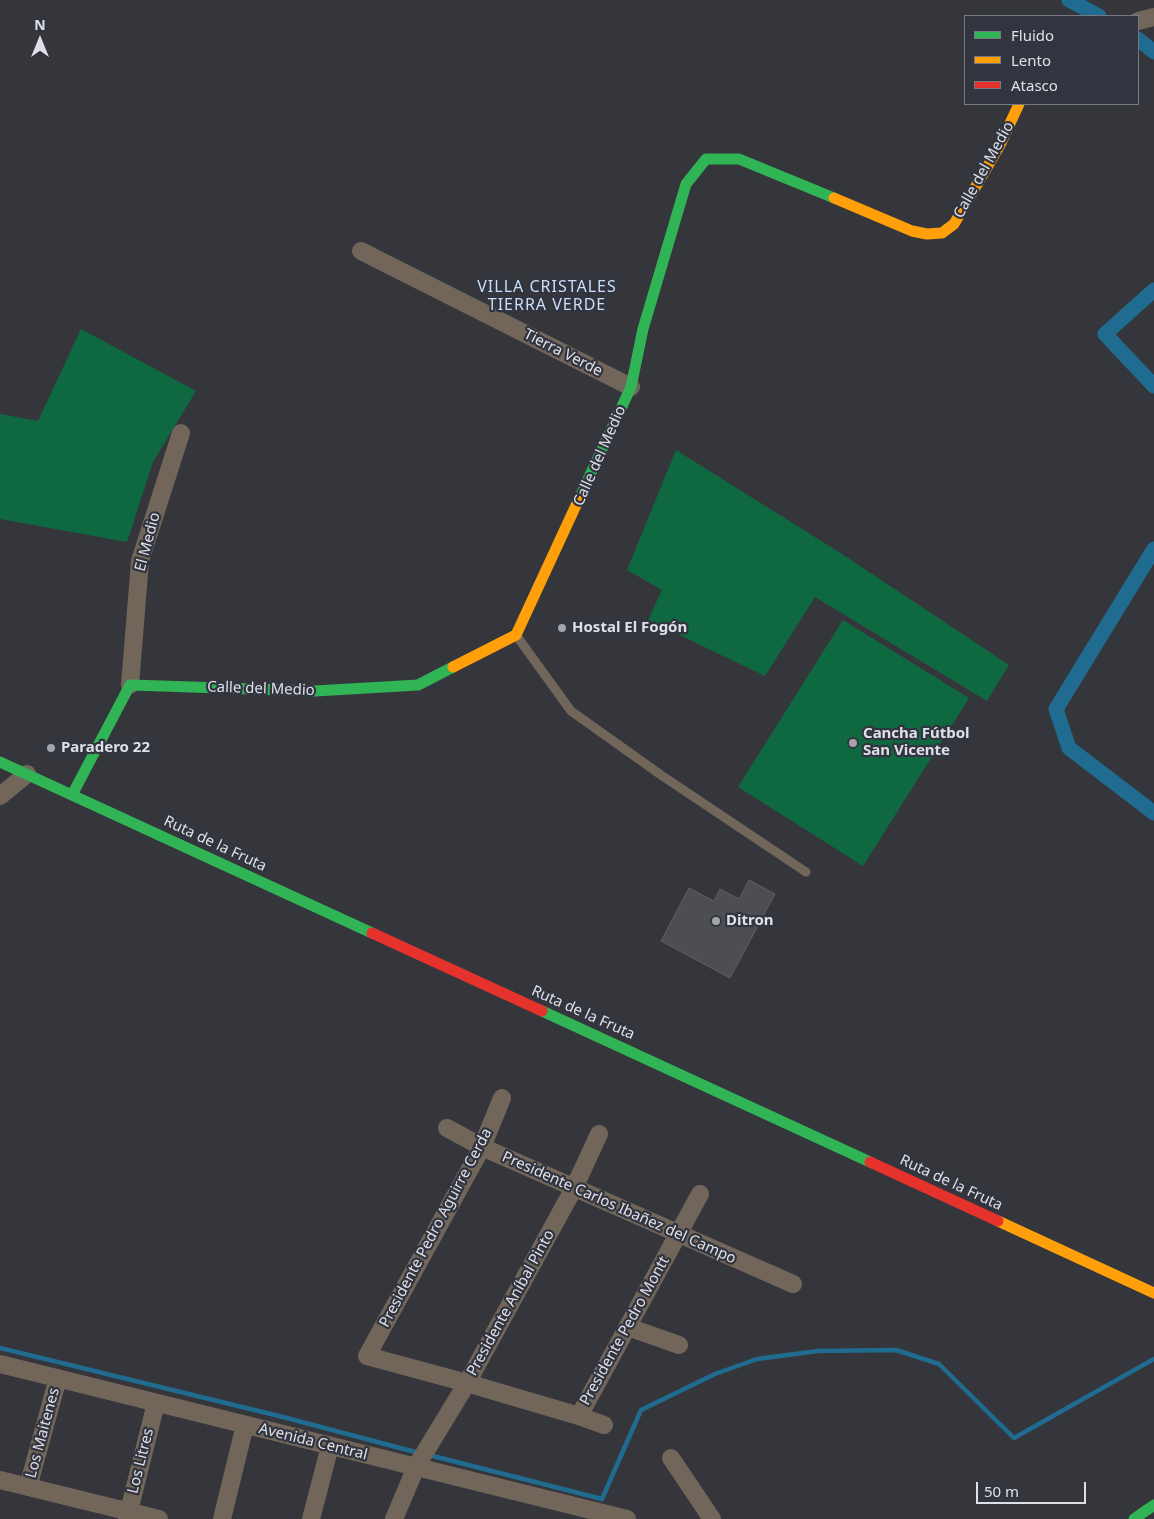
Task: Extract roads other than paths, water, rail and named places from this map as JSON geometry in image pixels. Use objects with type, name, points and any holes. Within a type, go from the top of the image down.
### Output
[{"type":"main road","name":"Calle del Medio","points":[[130,685],[315,691],[418,685],[516,635],[631,387],[643,329],[686,184],[706,159],[739,159],[912,231],[927,234],[942,233],[954,224],[959,216],[1000,145],[1019,105]]},
{"type":"main road","points":[[72,795],[130,685]]},
{"type":"main road","name":"Ruta de la Fruta","points":[[0,762],[1154,1293]]},
{"type":"main road","points":[[1134,1519],[1154,1504]]},
{"type":"street","points":[[1139,21],[1154,17]]},
{"type":"street","name":"Tierra Verde","points":[[361,251],[631,387]]},
{"type":"street","name":"El Medio","points":[[130,685],[140,561],[181,432]]},
{"type":"street","points":[[0,796],[27,774]]},
{"type":"street","name":"Presidente Pedro Aguirre Cerda","points":[[467,1383],[367,1356],[482,1147],[502,1098]]},
{"type":"street","name":"Presidente Carlos Ibañez del Campo","points":[[447,1128],[482,1147],[793,1284]]},
{"type":"street","name":"Presidente Aníbal Pinto","points":[[394,1519],[422,1458],[467,1383],[574,1188],[599,1134]]},
{"type":"street","name":"Presidente Pedro Montt","points":[[579,1416],[700,1194]]},
{"type":"street","points":[[628,1327],[679,1345]]},
{"type":"street","name":"Avenida Central","points":[[0,1364],[330,1446],[422,1458],[626,1519]]},
{"type":"street","name":"Los Maitenes","points":[[28,1487],[58,1378]]},
{"type":"street","points":[[467,1383],[604,1425]]},
{"type":"street","name":"Los Litres","points":[[128,1515],[156,1402]]},
{"type":"street","points":[[222,1519],[245,1425]]},
{"type":"street","points":[[311,1519],[330,1446]]},
{"type":"street","points":[[672,1458],[712,1519]]},
{"type":"street","points":[[0,1480],[128,1515],[159,1519]]},
{"type":"lane","points":[[516,635],[571,712],[806,872]]},
{"type":"waterway","points":[[1069,0],[1097,15]]},
{"type":"waterway","points":[[1139,40],[1154,52]]},
{"type":"waterway","points":[[1154,290],[1105,334],[1154,386]]},
{"type":"waterway","points":[[1154,549],[1056,709],[1069,748],[1154,813]]},
{"type":"waterway","points":[[0,1348],[283,1417],[419,1453]]},
{"type":"waterway","points":[[429,1455],[602,1499],[641,1410],[715,1374],[757,1359],[818,1351],[896,1350],[939,1364],[1014,1438],[1154,1359]]},
{"type":"place","name":"Hostal El Fogón","points":[[562,628]]},
{"type":"place","name":"Cancha Fútbol San Vicente","points":[[853,743]]},
{"type":"place","name":"Paradero 22","points":[[51,748]]},
{"type":"place","name":"Ditron","points":[[716,921]]},
{"type":"district","name":"VILLA CRISTALES TIERRA VERDE","points":[[547,296]]}]
